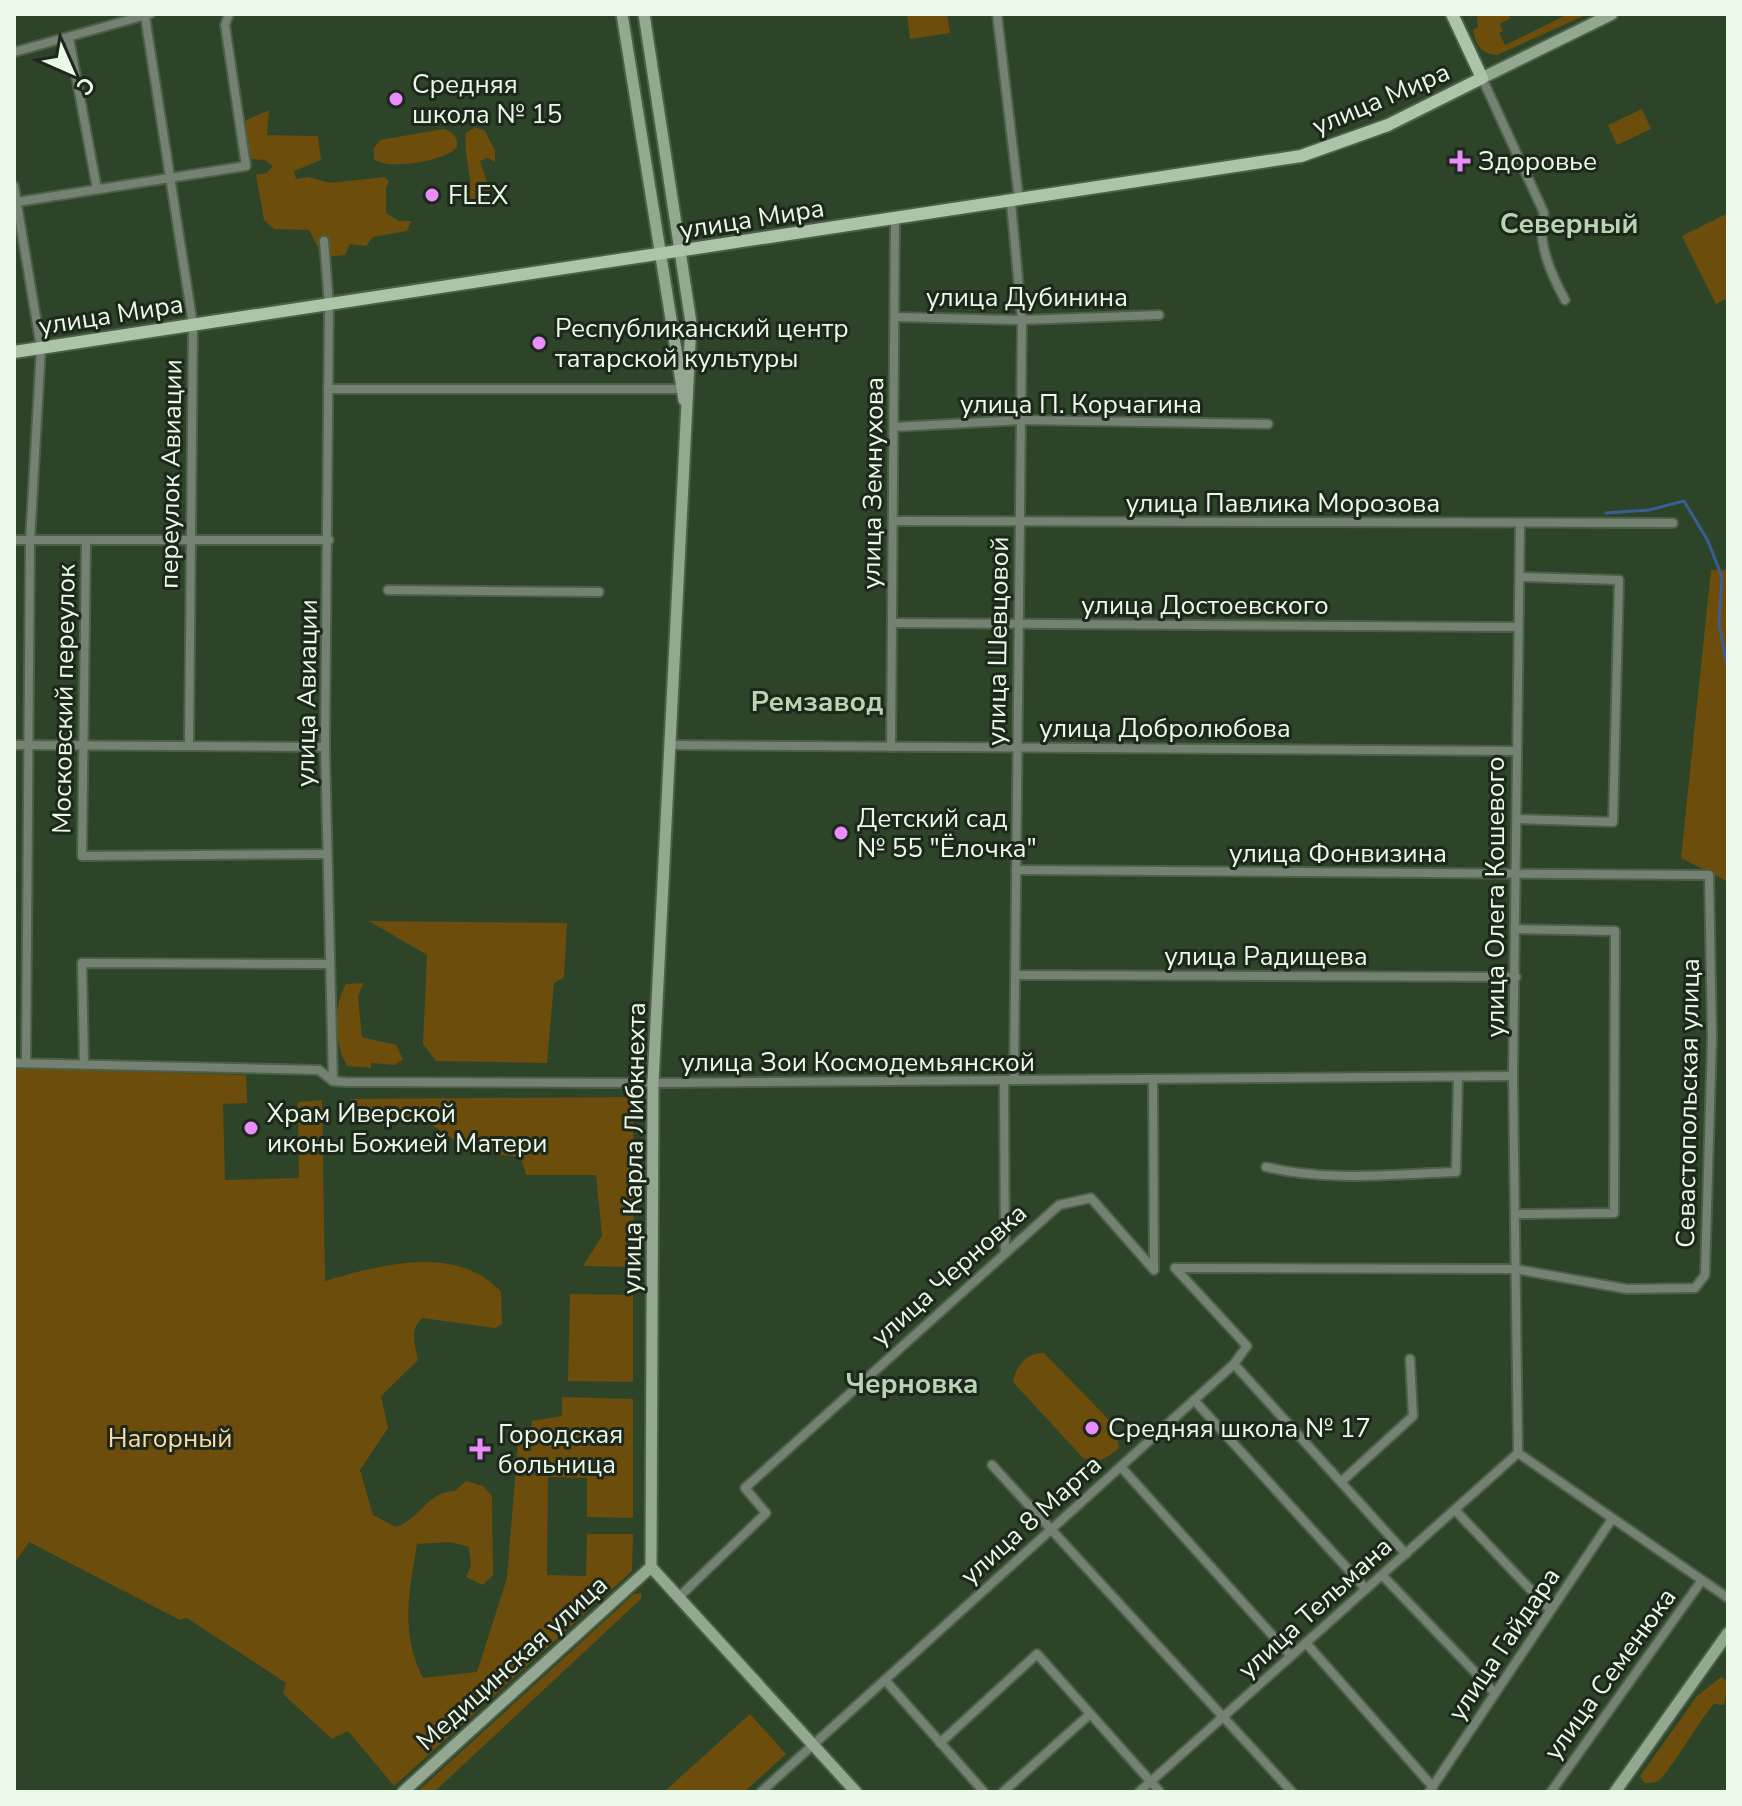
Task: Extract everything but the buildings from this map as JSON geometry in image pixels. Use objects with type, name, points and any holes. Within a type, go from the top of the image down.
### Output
[{"type":"main road","name":"улица Карла Либкнехта","points":[[622,14],[688,427]]},
{"type":"main road","name":"улица Карла Либкнехта","points":[[644,14],[691,323],[653,1083],[651,1567]]},
{"type":"main road","points":[[1452,14],[1482,78],[1612,14]]},
{"type":"main road","name":"улица Мира","points":[[14,352],[1015,202],[1301,156],[1388,125],[1482,78]]},
{"type":"main road","points":[[651,1567],[856,1792]]},
{"type":"main road","name":"Медицинская улица","points":[[403,1792],[651,1567]]},
{"type":"main road","points":[[1615,1792],[1728,1633]]},
{"type":"street","points":[[17,202],[246,166],[225,25],[229,14]]},
{"type":"street","name":"улица Шевцовой","points":[[997,14],[1015,202],[1022,320],[1015,975],[1005,1251]]},
{"type":"street","points":[[14,52],[148,15]]},
{"type":"street","name":"переулок Авиации","points":[[148,15],[193,325],[189,744]]},
{"type":"street","points":[[69,38],[97,189]]},
{"type":"street","points":[[1482,78],[1544,213],[1539,229],[1541,241],[1565,300]]},
{"type":"street","points":[[14,186],[41,348],[30,541],[26,745],[26,1063]]},
{"type":"street","name":"улица Земнухова","points":[[891,747],[895,220]]},
{"type":"street","name":"улица Авиации","points":[[324,241],[329,305],[325,747],[333,1081]]},
{"type":"street","name":"улица Дубинина","points":[[895,317],[1022,320],[1159,315]]},
{"type":"street","points":[[328,389],[682,389]]},
{"type":"street","name":"улица П. Корчагина","points":[[894,427],[1021,420],[1268,424]]},
{"type":"street","name":"улица Павлика Морозова","points":[[893,521],[1673,523]]},
{"type":"street","name":"улица Олега Кошевого","points":[[1518,1453],[1513,1076],[1518,627],[1522,577],[1520,524]]},
{"type":"street","points":[[14,540],[329,540]]},
{"type":"street","name":"Московский переулок","points":[[86,542],[82,856],[327,854]]},
{"type":"street","points":[[1517,819],[1613,822],[1619,580],[1522,577]]},
{"type":"street","points":[[388,590],[599,592]]},
{"type":"street","name":"улица Достоевского","points":[[892,623],[1518,627]]},
{"type":"street","points":[[14,745],[325,747]]},
{"type":"street","name":"улица Добролюбова","points":[[669,745],[1517,751]]},
{"type":"street","name":"улица Фонвизина","points":[[1016,870],[1709,875]]},
{"type":"street","name":"Севастопольская улица","points":[[1234,1364],[1247,1346],[1175,1268],[1515,1269],[1627,1289],[1695,1288],[1705,1275],[1712,1037],[1709,875]]},
{"type":"street","points":[[1515,1214],[1614,1213],[1615,931],[1516,929]]},
{"type":"street","points":[[84,1064],[82,963],[329,964]]},
{"type":"street","name":"улица Радищева","points":[[1015,975],[1516,977]]},
{"type":"street","name":"улица Зои Космодемьянской","points":[[14,1063],[319,1070],[333,1081],[653,1083],[1513,1076]]},
{"type":"street","points":[[1266,1167],[1291,1173],[1359,1175],[1456,1172],[1458,1077]]},
{"type":"street","name":"улица Черновка","points":[[679,1597],[766,1513],[745,1488],[1059,1205],[1091,1198],[1154,1270],[1153,1079]]},
{"type":"street","points":[[1341,1482],[1413,1416],[1410,1359]]},
{"type":"street","points":[[1234,1364],[1406,1554]]},
{"type":"street","name":"улица 8 Марта","points":[[761,1792],[1234,1364]]},
{"type":"street","points":[[1194,1400],[1366,1589]]},
{"type":"street","points":[[1518,1453],[1728,1598]]},
{"type":"street","name":"улица Тельмана","points":[[1139,1792],[1518,1453]]},
{"type":"street","points":[[992,1465],[1292,1792]]},
{"type":"street","points":[[1121,1467],[1291,1656]]},
{"type":"street","points":[[1455,1510],[1550,1610]]},
{"type":"street","name":"улица Гайдара","points":[[1431,1789],[1612,1519]]},
{"type":"street","points":[[1382,1575],[1495,1693]]},
{"type":"street","name":"улица Семенюка","points":[[1551,1792],[1702,1580]]},
{"type":"street","points":[[1306,1643],[1431,1789]]},
{"type":"street","points":[[940,1743],[1037,1654],[1160,1792]]},
{"type":"street","points":[[885,1680],[984,1792]]},
{"type":"street","points":[[1003,1792],[1090,1714]]},
{"type":"green space","points":[[907,14],[947,14],[950,33],[910,39]]},
{"type":"green space","points":[[1477,14],[1508,14],[1511,18],[1500,24],[1503,31],[1499,33],[1505,45],[1568,14],[1588,14],[1497,55],[1486,53],[1477,44],[1473,30],[1478,27]]},
{"type":"green space","points":[[1642,109],[1651,129],[1617,145],[1608,125]]},
{"type":"green space","points":[[269,110],[267,135],[318,136],[321,160],[294,171],[296,179],[309,177],[330,183],[385,177],[389,182],[386,187],[386,213],[399,221],[411,221],[407,231],[373,237],[366,246],[350,244],[345,255],[323,257],[309,230],[274,229],[264,220],[256,175],[267,173],[273,166],[264,160],[247,159],[242,122]]},
{"type":"green space","points":[[475,127],[485,131],[495,151],[495,162],[488,158],[480,161],[491,195],[479,206],[469,200],[465,142],[466,133]]},
{"type":"green space","points":[[443,129],[454,135],[457,147],[442,156],[403,164],[381,163],[374,159],[374,148],[380,140]]},
{"type":"green space","points":[[1728,213],[1728,298],[1716,304],[1682,236]]},
{"type":"green space","points":[[1711,570],[1728,570],[1728,882],[1681,858]]},
{"type":"green space","points":[[369,921],[567,923],[564,977],[554,983],[547,1063],[436,1061],[423,1044],[427,955]]},
{"type":"green space","points":[[363,983],[358,997],[362,1037],[396,1045],[403,1059],[395,1065],[371,1063],[371,1068],[347,1066],[343,1057],[337,1036],[338,1004],[346,984]]},
{"type":"green space","name":"Нагорный","points":[[14,1068],[246,1075],[247,1103],[223,1104],[225,1180],[299,1178],[298,1102],[322,1100],[325,1281],[393,1265],[440,1263],[463,1267],[483,1277],[501,1292],[502,1324],[495,1328],[422,1318],[418,1323],[414,1338],[418,1360],[381,1396],[388,1428],[360,1470],[373,1515],[396,1527],[412,1518],[431,1500],[455,1491],[466,1481],[483,1486],[492,1496],[493,1575],[483,1585],[466,1577],[471,1566],[469,1547],[450,1542],[417,1544],[408,1612],[411,1645],[423,1678],[477,1672],[507,1578],[519,1431],[531,1430],[532,1421],[562,1416],[562,1397],[633,1399],[633,1518],[587,1517],[587,1478],[548,1477],[547,1575],[586,1576],[587,1534],[633,1534],[632,1571],[394,1786],[348,1731],[332,1739],[283,1694],[286,1683],[187,1618],[180,1620],[29,1542],[14,1564]]},
{"type":"green space","points":[[633,1097],[634,1267],[583,1266],[602,1236],[596,1175],[526,1175],[521,1157],[485,1153],[459,1143],[428,1122],[351,1111],[350,1099]]},
{"type":"green space","points":[[570,1294],[633,1295],[633,1382],[568,1381]]},
{"type":"green space","points":[[1044,1353],[1115,1426],[1119,1448],[1110,1455],[1098,1460],[1083,1458],[1013,1382],[1023,1361],[1032,1355]]},
{"type":"green space","points":[[641,1593],[641,1599],[434,1792],[417,1792],[634,1594]]},
{"type":"green space","points":[[1721,1677],[1728,1681],[1724,1705],[1714,1704],[1662,1777],[1656,1782],[1645,1783],[1640,1776],[1697,1696]]},
{"type":"green space","points":[[750,1714],[786,1754],[744,1792],[664,1792]]},
{"type":"waterway","points":[[1606,513],[1649,510],[1684,501],[1708,541],[1722,577],[1719,624],[1728,671]]},
{"type":"place","name":"Средняя школа № 15","points":[[396,99]]},
{"type":"place","name":"Здоровье","points":[[1460,161]]},
{"type":"place","name":"FLEX","points":[[432,195]]},
{"type":"place","name":"Республиканский центр татарской культуры","points":[[539,343]]},
{"type":"place","name":"Детский сад № 55 \"Ёлочка\"","points":[[841,833]]},
{"type":"place","name":"Храм Иверской иконы Божией Матери","points":[[251,1128]]},
{"type":"place","name":"Средняя школа № 17","points":[[1092,1428]]},
{"type":"place","name":"Городская больница","points":[[480,1449]]},
{"type":"district","name":"Северный","points":[[1569,224]]},
{"type":"district","name":"Ремзавод","points":[[817,702]]},
{"type":"district","name":"Черновка","points":[[912,1384]]}]
